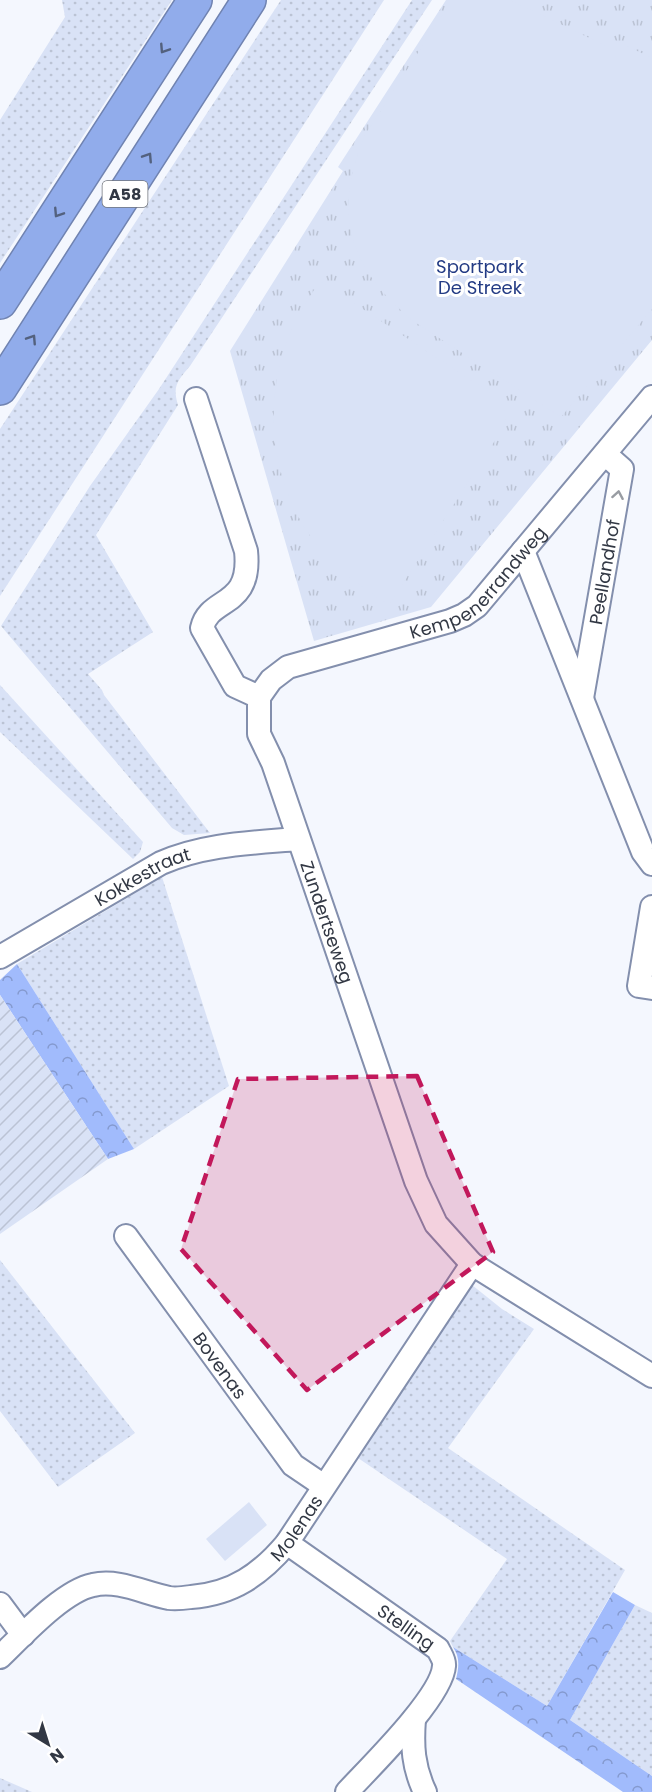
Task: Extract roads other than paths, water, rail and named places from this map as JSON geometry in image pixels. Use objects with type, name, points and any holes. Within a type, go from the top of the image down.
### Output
[{"type":"highway","name":"A58","points":[[0,302],[195,0]]},
{"type":"highway","name":"A58","points":[[0,388],[249,0]]},
{"type":"street","name":"Kempenerrandweg","points":[[259,697],[272,680],[288,667],[464,615],[489,592],[652,398]]},
{"type":"street","points":[[196,399],[246,551],[247,562],[243,584],[236,595],[209,615],[202,627],[235,686],[259,697]]},
{"type":"street","name":"Peellandhof","points":[[582,698],[622,469],[605,454]]},
{"type":"street","points":[[523,551],[643,852],[652,864]]},
{"type":"street","name":"Zundertseweg","points":[[259,697],[259,734],[273,763],[416,1181],[436,1224],[472,1264],[652,1377]]},
{"type":"street","name":"Kokkestraat","points":[[0,957],[161,863],[183,853],[207,848],[298,839]]},
{"type":"street","points":[[652,907],[639,986],[652,988]]},
{"type":"street","name":"Bovenas","points":[[126,1236],[293,1465],[324,1486]]},
{"type":"street","name":"Molenas","points":[[0,1656],[69,1594],[93,1584],[119,1584],[171,1599],[206,1596],[240,1585],[269,1564],[287,1543],[472,1264]]},
{"type":"street","name":"Stelling","points":[[287,1543],[438,1649],[445,1663],[442,1677],[414,1719],[347,1792]]},
{"type":"street","points":[[0,1604],[23,1635]]},
{"type":"street","points":[[414,1719],[412,1751],[418,1778],[425,1792]]},
{"type":"park label","name":"Sportpark De Streek","points":[[480,276]]}]
